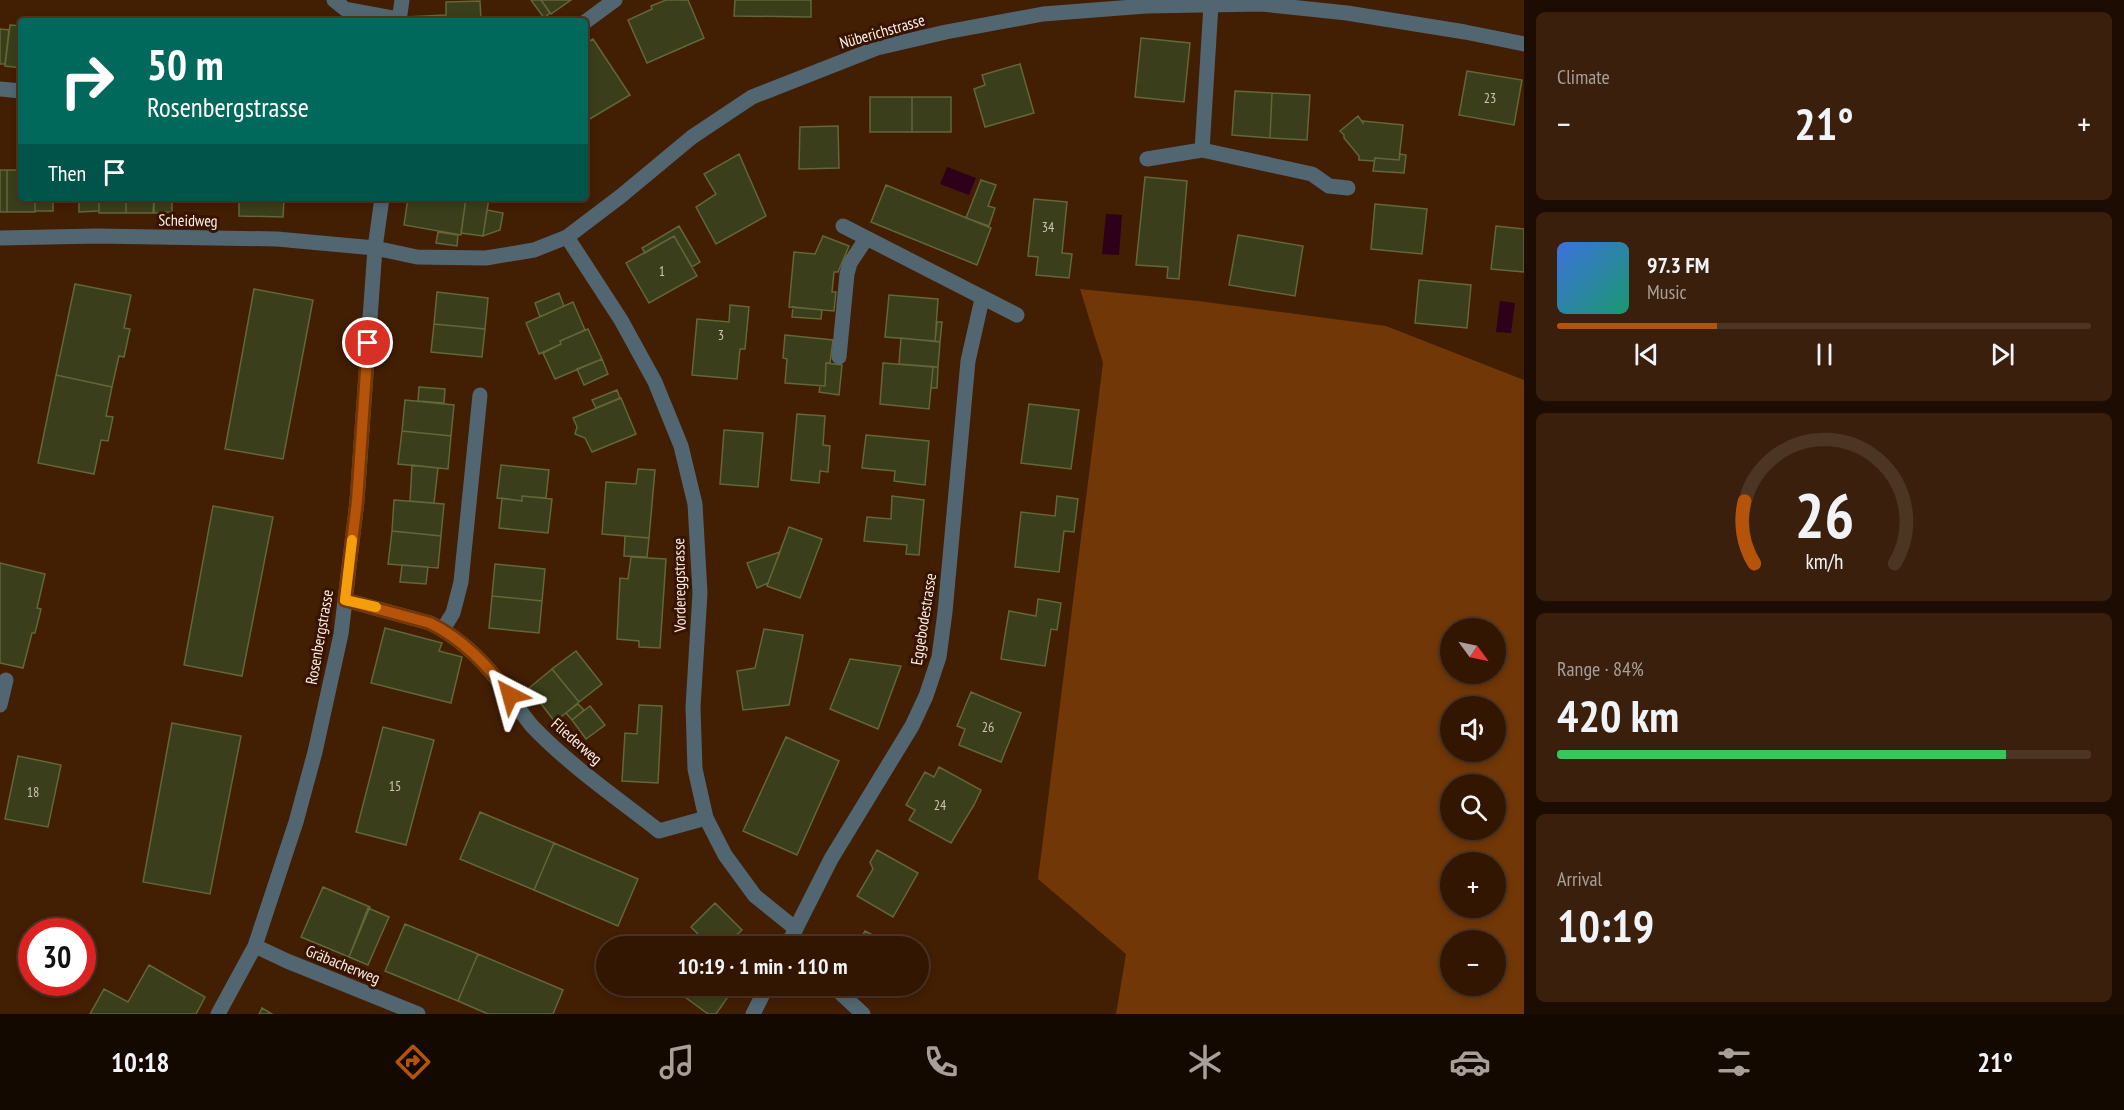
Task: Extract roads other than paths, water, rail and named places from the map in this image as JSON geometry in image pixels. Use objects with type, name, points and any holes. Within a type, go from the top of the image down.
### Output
[{"type":"street","points":[[334,0],[345,9],[389,18]]},
{"type":"street","points":[[399,18],[402,0]]},
{"type":"street","points":[[588,20],[615,0]]},
{"type":"street","name":"Nüberichstrasse","points":[[375,248],[417,257],[486,258],[534,250],[567,237],[692,137],[752,97],[877,48],[1043,14],[1146,6],[1262,4],[1465,32],[1524,44]]},
{"type":"street","points":[[1202,150],[1211,5]]},
{"type":"street","points":[[0,89],[18,91]]},
{"type":"street","points":[[1147,159],[1202,150],[1312,174],[1329,186],[1348,188]]},
{"type":"street","name":"Rosenbergstrasse","points":[[218,1014],[255,946],[296,822],[315,752],[341,634],[357,501],[375,248],[382,201]]},
{"type":"street","points":[[843,226],[1017,315]]},
{"type":"street","name":"Vordereggstrasse","points":[[567,237],[621,321],[655,382],[681,446],[695,504],[700,593],[693,707],[695,770],[706,818],[724,855],[755,896],[796,929]]},
{"type":"street","name":"Scheidweg","points":[[0,238],[277,239],[375,248]]},
{"type":"street","points":[[839,357],[847,274],[850,263],[866,239]]},
{"type":"street","name":"Eggebodestrasse","points":[[793,936],[831,859],[912,726],[926,696],[939,657],[968,361],[982,299]]},
{"type":"street","points":[[443,629],[453,613],[461,582],[480,395]]},
{"type":"street","name":"Fliederweg","points":[[345,600],[430,623],[443,629],[471,650],[499,681],[531,724],[548,740],[659,831],[706,818]]},
{"type":"street","points":[[0,705],[6,680]]},
{"type":"street","name":"Gräbacherweg","points":[[255,946],[418,1014]]},
{"type":"street","points":[[753,1014],[762,996]]},
{"type":"street","points":[[844,996],[863,1014]]}]
